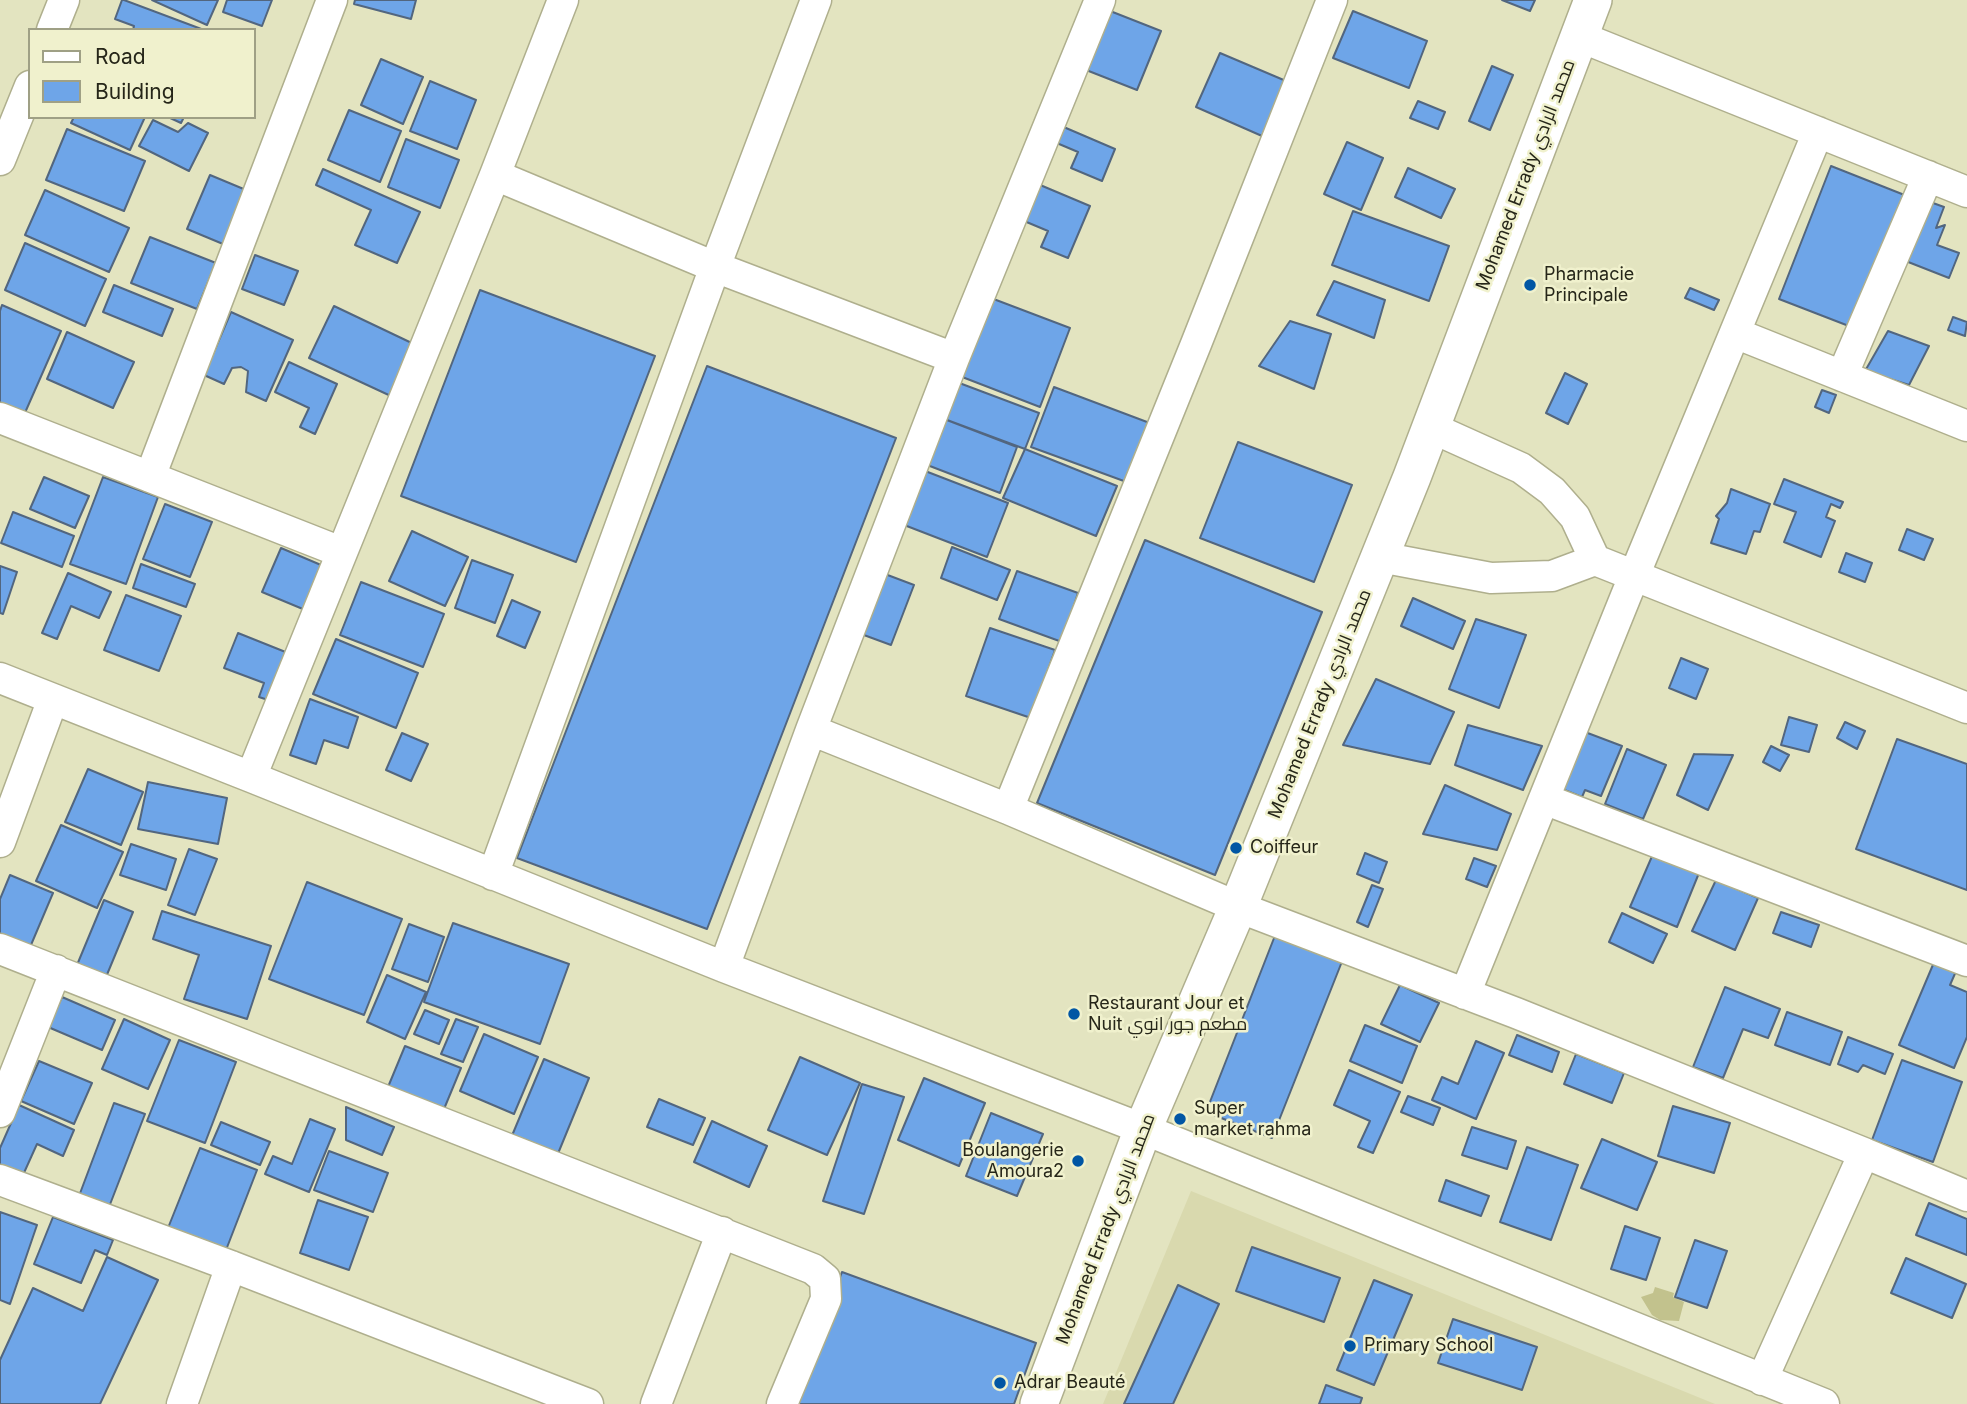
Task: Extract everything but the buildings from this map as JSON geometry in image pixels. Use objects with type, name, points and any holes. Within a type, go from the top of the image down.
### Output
[{"type":"street","points":[[53,28],[64,0]]},
{"type":"street","points":[[150,477],[332,0]]},
{"type":"street","points":[[251,777],[495,175],[563,0]]},
{"type":"street","points":[[493,875],[715,267],[816,0]]},
{"type":"street","points":[[724,967],[811,730],[954,358],[1100,0]]},
{"type":"street","points":[[1008,809],[1332,0]]},
{"type":"street","name":"Mohamed Errady محمد الرادي","points":[[1039,1404],[1143,1129],[1238,907],[1380,557],[1593,0]]},
{"type":"street","points":[[1578,36],[1967,192]]},
{"type":"street","points":[[0,160],[28,91]]},
{"type":"street","points":[[1465,994],[1818,132]]},
{"type":"street","points":[[495,175],[715,267],[954,358]]},
{"type":"street","points":[[1842,376],[1928,176]]},
{"type":"street","points":[[1735,333],[1967,426]]},
{"type":"street","points":[[0,418],[341,552]]},
{"type":"street","points":[[1430,427],[1521,468],[1552,491],[1575,517],[1595,560]]},
{"type":"street","points":[[1380,557],[1491,578],[1552,576],[1595,560],[1967,708]]},
{"type":"street","points":[[0,678],[724,967],[1143,1129],[1824,1404]]},
{"type":"street","points":[[0,842],[53,699]]},
{"type":"street","points":[[811,730],[1008,809],[1238,907],[1465,994],[1967,1196]]},
{"type":"street","points":[[1544,799],[1967,961]]},
{"type":"street","points":[[0,949],[813,1269],[825,1279],[826,1299],[782,1404]]},
{"type":"street","points":[[0,1112],[56,970]]},
{"type":"street","points":[[1762,1380],[1864,1153]]},
{"type":"street","points":[[0,1180],[588,1404]]},
{"type":"street","points":[[656,1404],[722,1232]]},
{"type":"street","points":[[182,1404],[231,1266]]},
{"type":"shaded area","name":"Primary School","points":[[1191,1191],[1715,1404],[1103,1404]]},
{"type":"shaded area","points":[[1655,1287],[1674,1293],[1673,1297],[1684,1302],[1679,1321],[1660,1320],[1652,1315],[1641,1297],[1653,1293]]},
{"type":"place","name":"Pharmacie Principale","points":[[1530,285]]},
{"type":"place","name":"Coiffeur","points":[[1236,848]]},
{"type":"place","name":"Restaurant Jour et Nuit مطعم جور انوي","points":[[1074,1014]]},
{"type":"place","name":"Super market rahma","points":[[1180,1119]]},
{"type":"place","name":"Boulangerie Amoura2","points":[[1078,1161]]},
{"type":"place","name":"Primary School","points":[[1350,1346]]},
{"type":"place","name":"Adrar Beauté","points":[[1000,1383]]}]
